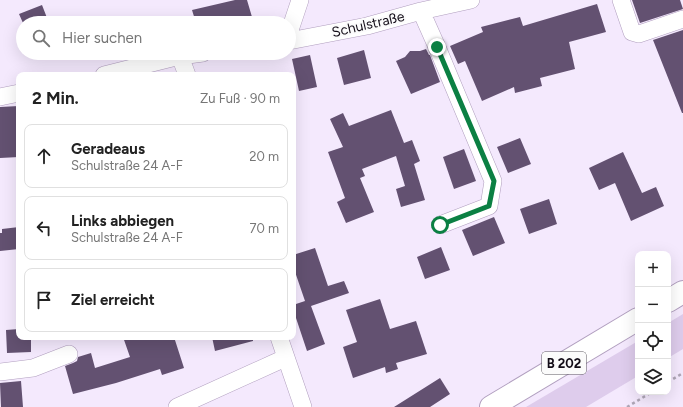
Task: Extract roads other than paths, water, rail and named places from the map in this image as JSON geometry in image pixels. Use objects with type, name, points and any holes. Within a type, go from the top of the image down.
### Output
[{"type":"highway","points":[[671,299],[683,292]]},
{"type":"highway","name":"B 202","points":[[490,407],[635,321]]},
{"type":"street","points":[[295,16],[300,0]]},
{"type":"street","name":"Schulstraße","points":[[296,40],[368,26],[421,11],[470,0]]},
{"type":"street","points":[[621,0],[632,32],[639,34],[683,19]]},
{"type":"street","points":[[421,11],[494,181],[489,206],[440,225]]},
{"type":"street","points":[[116,72],[164,60]]},
{"type":"street","points":[[181,60],[186,72]]},
{"type":"street","points":[[0,96],[16,93]]},
{"type":"street","points":[[280,340],[303,407]]},
{"type":"street","points":[[0,372],[33,368],[69,354]]},
{"type":"street","points":[[177,407],[286,358]]}]
